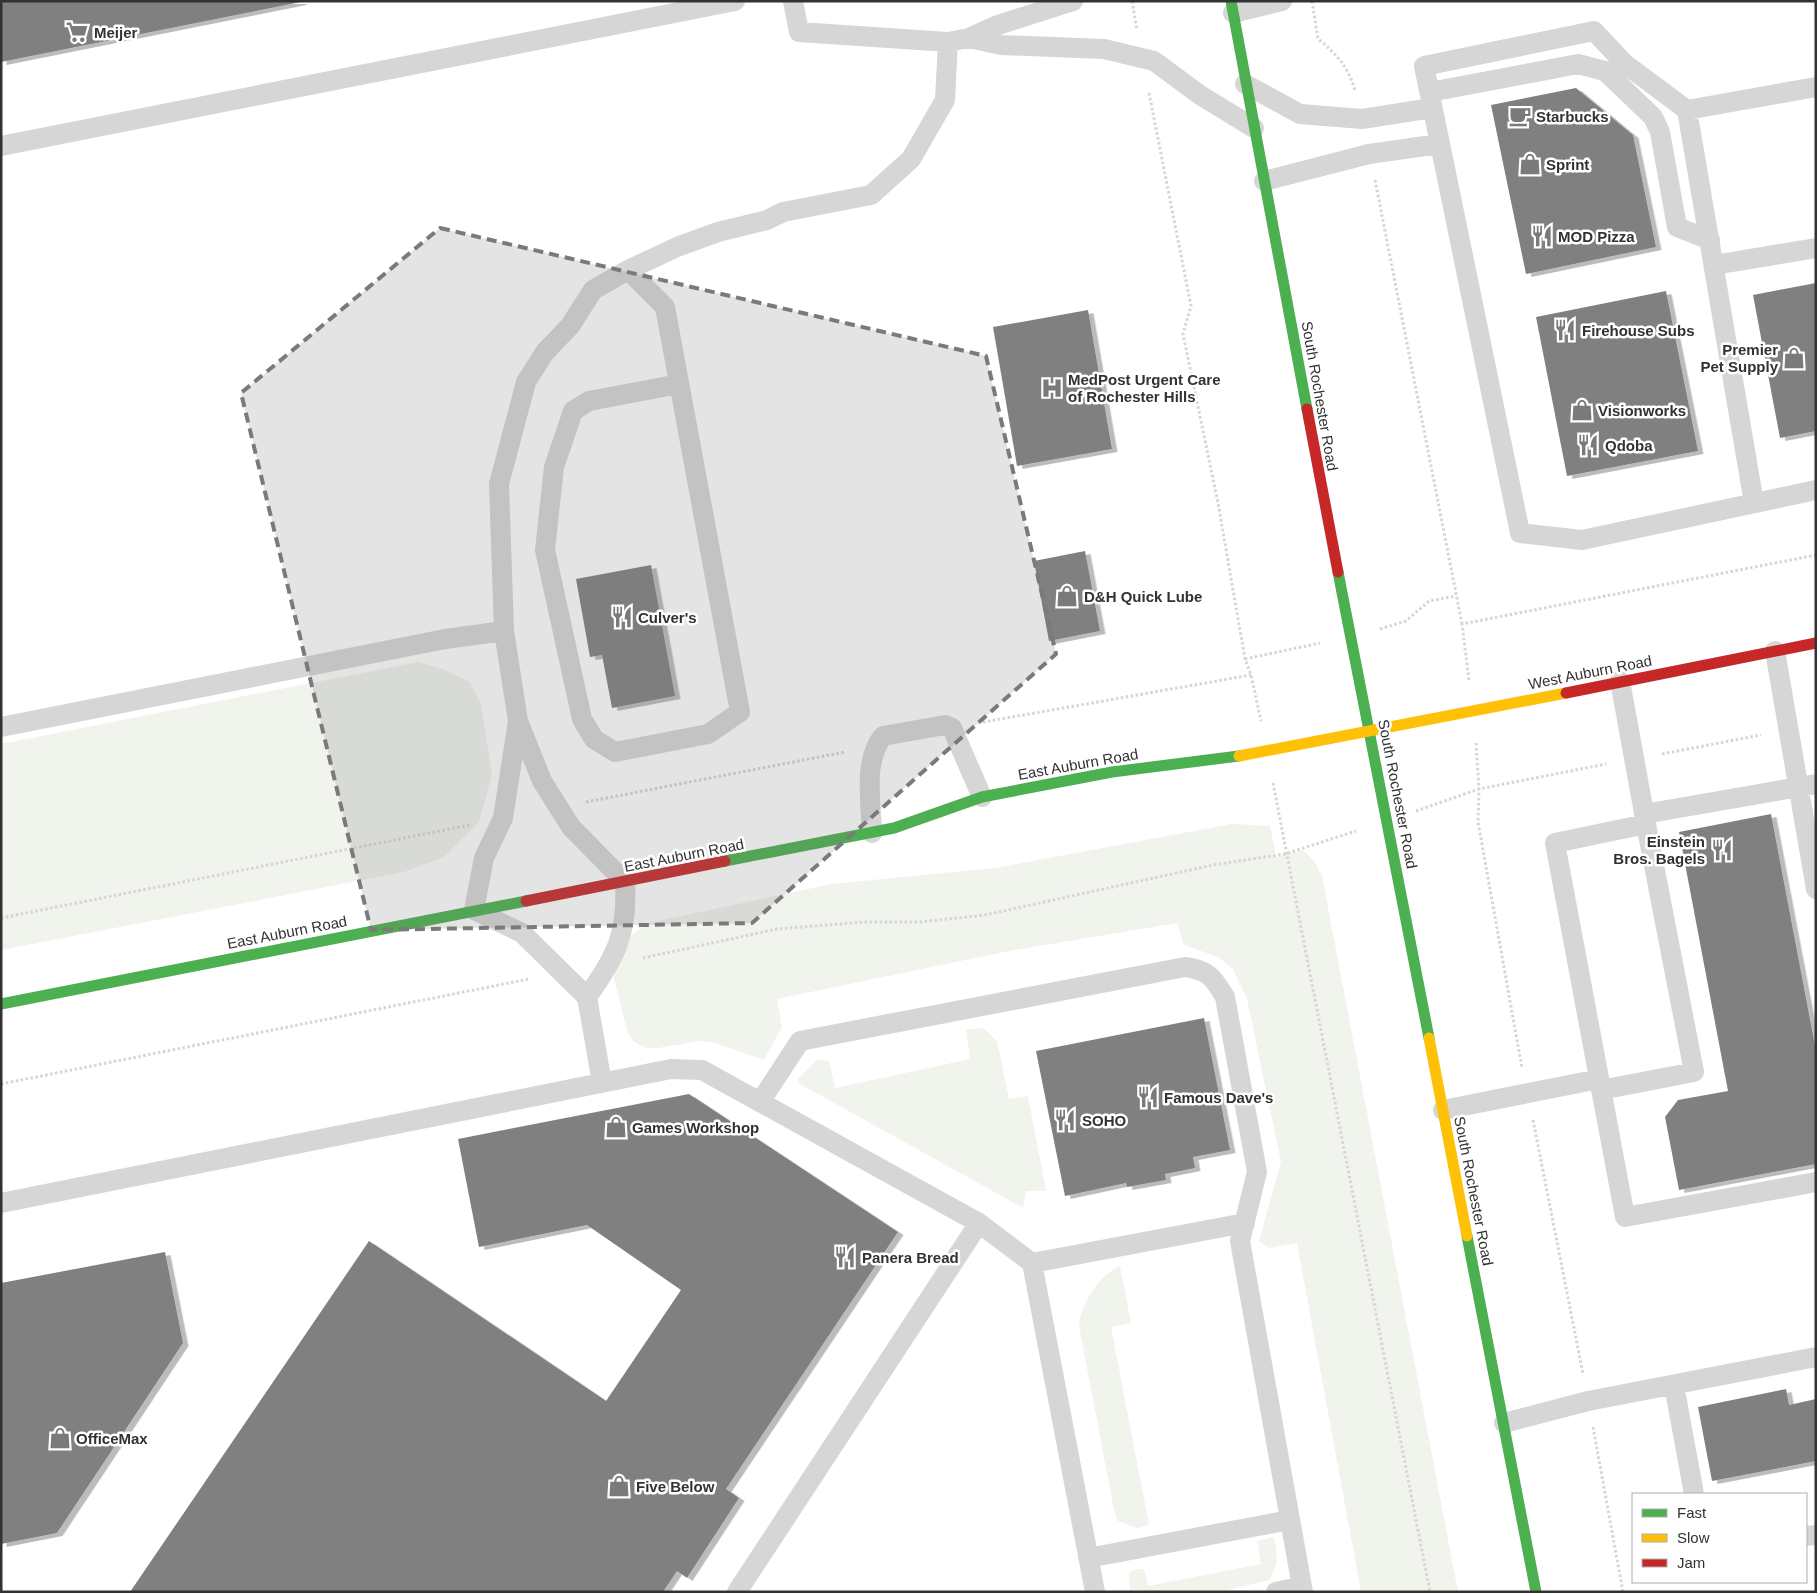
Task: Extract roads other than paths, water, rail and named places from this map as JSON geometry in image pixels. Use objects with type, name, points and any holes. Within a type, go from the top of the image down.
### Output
[{"type":"main road","name":"South Rochester Road","points":[[1232,7],[1245,84],[1536,1592]]},
{"type":"main road","name":"West Auburn Road","points":[[1371,730],[1816,642]]},
{"type":"main road","name":"East Auburn Road","points":[[1,1004],[872,833],[894,828],[982,797],[1112,772],[1267,752],[1371,730]]},
{"type":"lane","points":[[1,146],[735,1]]},
{"type":"lane","points":[[792,1],[798,32],[948,42],[969,38],[998,25],[1045,12],[1073,1]]},
{"type":"lane","points":[[1232,7],[1282,1]]},
{"type":"lane","points":[[1754,503],[1687,110],[1625,64],[1594,31],[1424,66],[1520,533],[1582,540],[1816,490]]},
{"type":"lane","points":[[969,38],[1021,46],[1072,46],[1104,49],[1154,61],[1200,95],[1254,128]]},
{"type":"lane","points":[[587,997],[610,964],[627,911],[625,882],[571,827],[558,808],[542,781],[518,721],[504,631],[499,484],[526,382],[545,352],[570,326],[593,290],[628,270],[677,247],[718,232],[767,220],[783,212],[871,195],[911,159],[945,100],[948,42]]},
{"type":"lane","points":[[1245,84],[1300,114],[1362,119],[1578,64],[1605,71],[1652,117],[1660,132],[1677,227],[1710,240]]},
{"type":"lane","points":[[1687,110],[1816,87]]},
{"type":"lane","points":[[1264,181],[1369,154],[1439,144]]},
{"type":"lane","points":[[1714,265],[1816,248]]},
{"type":"lane","points":[[628,270],[665,307],[740,712],[708,734],[615,752],[594,739],[582,718],[545,550],[554,466],[573,412],[589,401],[679,384]]},
{"type":"lane","points":[[1,727],[445,639],[504,631]]},
{"type":"lane","points":[[1776,651],[1788,730],[1807,786],[1816,888]]},
{"type":"lane","points":[[1443,1110],[1528,1093],[1694,1072],[1633,759],[1620,682]]},
{"type":"lane","points":[[518,721],[503,818],[484,858],[474,910],[522,933],[587,997],[602,1083]]},
{"type":"lane","points":[[872,833],[871,758],[875,746],[882,736],[945,725],[952,728],[982,797]]},
{"type":"lane","points":[[1807,786],[1645,819],[1555,844],[1625,1217],[1816,1182]]},
{"type":"lane","points":[[760,1102],[800,1041],[1185,967],[1202,970],[1217,984],[1225,997],[1258,1172],[1240,1241],[1303,1589],[1276,1592]]},
{"type":"lane","points":[[1,1203],[671,1069],[702,1070],[979,1223],[1032,1263],[1095,1592]]},
{"type":"lane","points":[[737,1592],[979,1223]]},
{"type":"lane","points":[[1032,1263],[1245,1223]]},
{"type":"lane","points":[[1504,1423],[1588,1401],[1816,1357]]},
{"type":"lane","points":[[1674,1385],[1694,1493]]},
{"type":"lane","points":[[1088,1558],[1290,1520]]},
{"type":"place","name":"Meijer","points":[[77,32]]},
{"type":"place","name":"Starbucks","points":[[1520,116]]},
{"type":"place","name":"Sprint","points":[[1530,164]]},
{"type":"place","name":"MOD Pizza","points":[[1542,236]]},
{"type":"place","name":"Firehouse Subs","points":[[1565,330]]},
{"type":"place","name":"Premier Pet Supply","points":[[1794,358]]},
{"type":"place","name":"MedPost Urgent Care of Rochester Hills","points":[[1052,388]]},
{"type":"place","name":"Visionworks","points":[[1582,410]]},
{"type":"place","name":"Qdoba","points":[[1588,445]]},
{"type":"place","name":"D&H Quick Lube","points":[[1067,596]]},
{"type":"place","name":"Culver's","points":[[622,617]]},
{"type":"place","name":"Einstein Bros. Bagels","points":[[1722,850]]},
{"type":"place","name":"Famous Dave's","points":[[1148,1097]]},
{"type":"place","name":"SOHO","points":[[1065,1120]]},
{"type":"place","name":"Games Workshop","points":[[616,1127]]},
{"type":"place","name":"Panera Bread","points":[[845,1257]]},
{"type":"place","name":"OfficeMax","points":[[60,1438]]},
{"type":"place","name":"Five Below","points":[[619,1486]]}]
